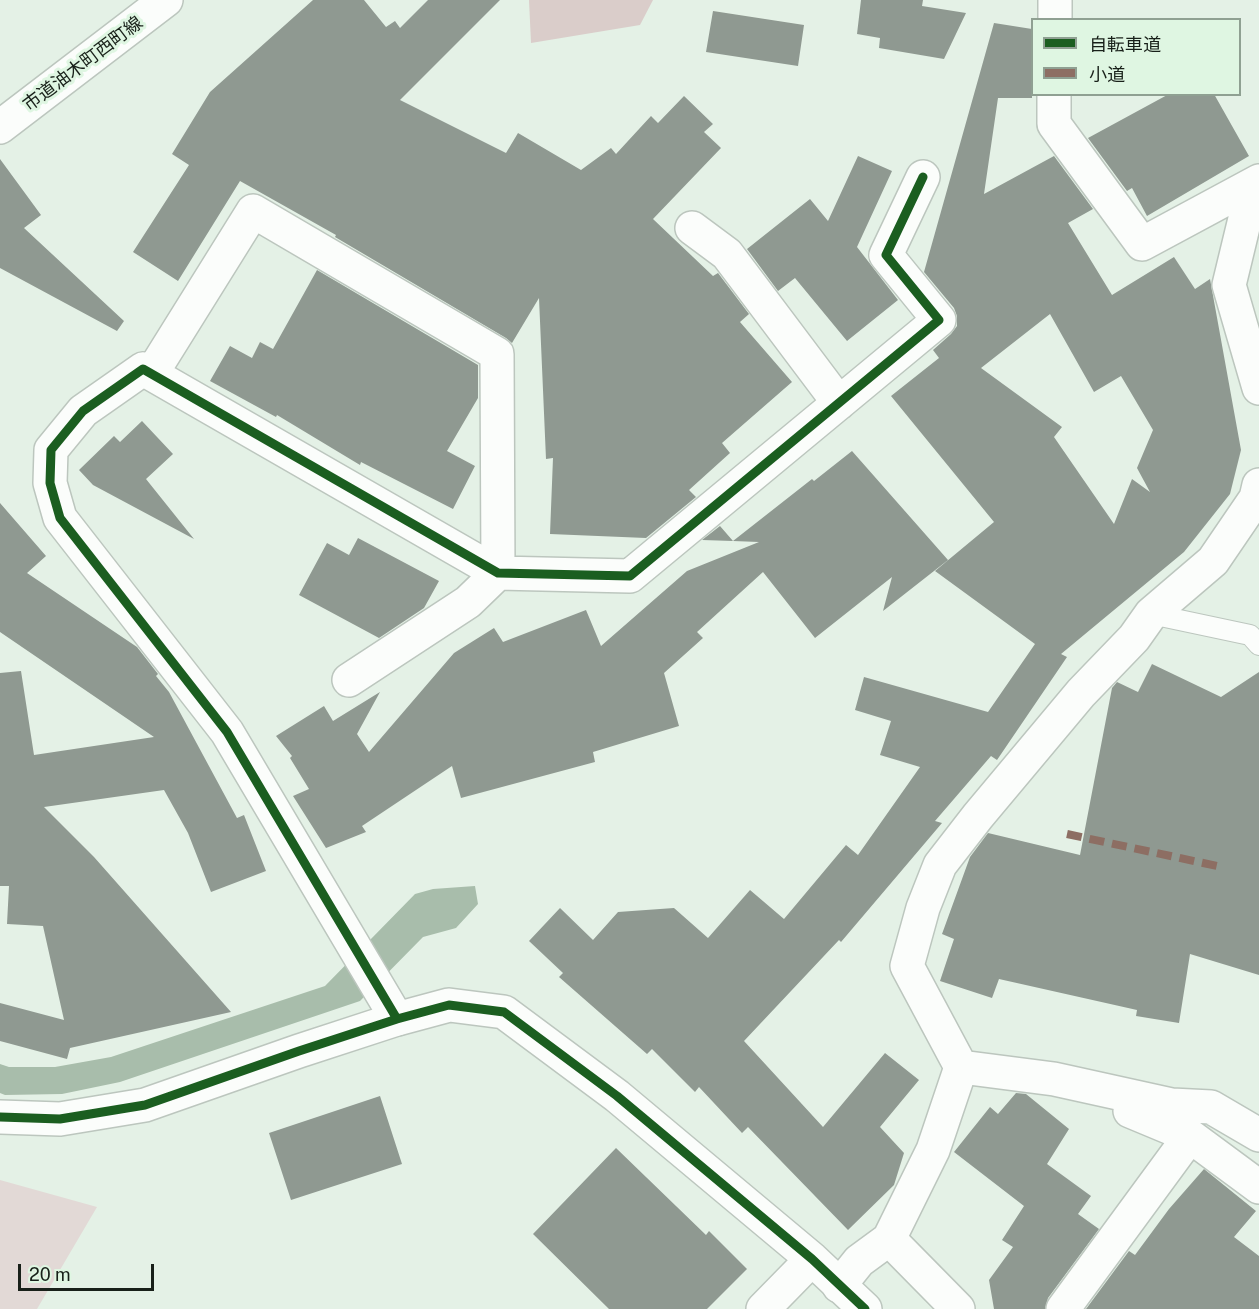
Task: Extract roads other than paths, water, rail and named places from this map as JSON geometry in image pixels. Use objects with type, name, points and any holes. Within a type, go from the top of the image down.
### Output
[{"type":"street","name":"市道油木町西町線","points":[[0,127],[166,0]]},
{"type":"street","points":[[1054,18],[1055,0]]},
{"type":"street","points":[[1054,96],[1054,124],[1142,244],[1259,183]]},
{"type":"street","points":[[397,1019],[227,732],[60,518],[50,483],[51,450],[83,411],[143,369],[498,573],[630,576],[939,320],[886,255],[923,177]]},
{"type":"street","points":[[1259,183],[1250,198],[1229,285],[1259,388]]},
{"type":"street","points":[[152,373],[253,211],[497,354],[498,573],[468,602],[349,680]]},
{"type":"street","points":[[692,228],[727,254],[839,403]]},
{"type":"street","points":[[1229,285],[1259,266]]},
{"type":"street","points":[[839,1286],[859,1261],[889,1239],[933,1150],[961,1067],[907,966],[923,908],[940,865],[1081,693],[1134,638],[1151,614],[1213,561],[1256,498],[1259,485]]},
{"type":"street","points":[[0,1118],[60,1119],[145,1106],[299,1051],[397,1019],[449,1005],[504,1012],[617,1096],[812,1259],[865,1309]]},
{"type":"street","points":[[961,1067],[1054,1079],[1172,1105],[1211,1107],[1259,1135]]},
{"type":"street","points":[[1054,1079],[1190,1136],[1259,1187]]},
{"type":"street","points":[[1063,1309],[1190,1136]]},
{"type":"street","points":[[889,1239],[958,1309]]},
{"type":"street","points":[[763,1309],[812,1259]]},
{"type":"lane","points":[[1151,614],[1250,635],[1259,645]]}]
